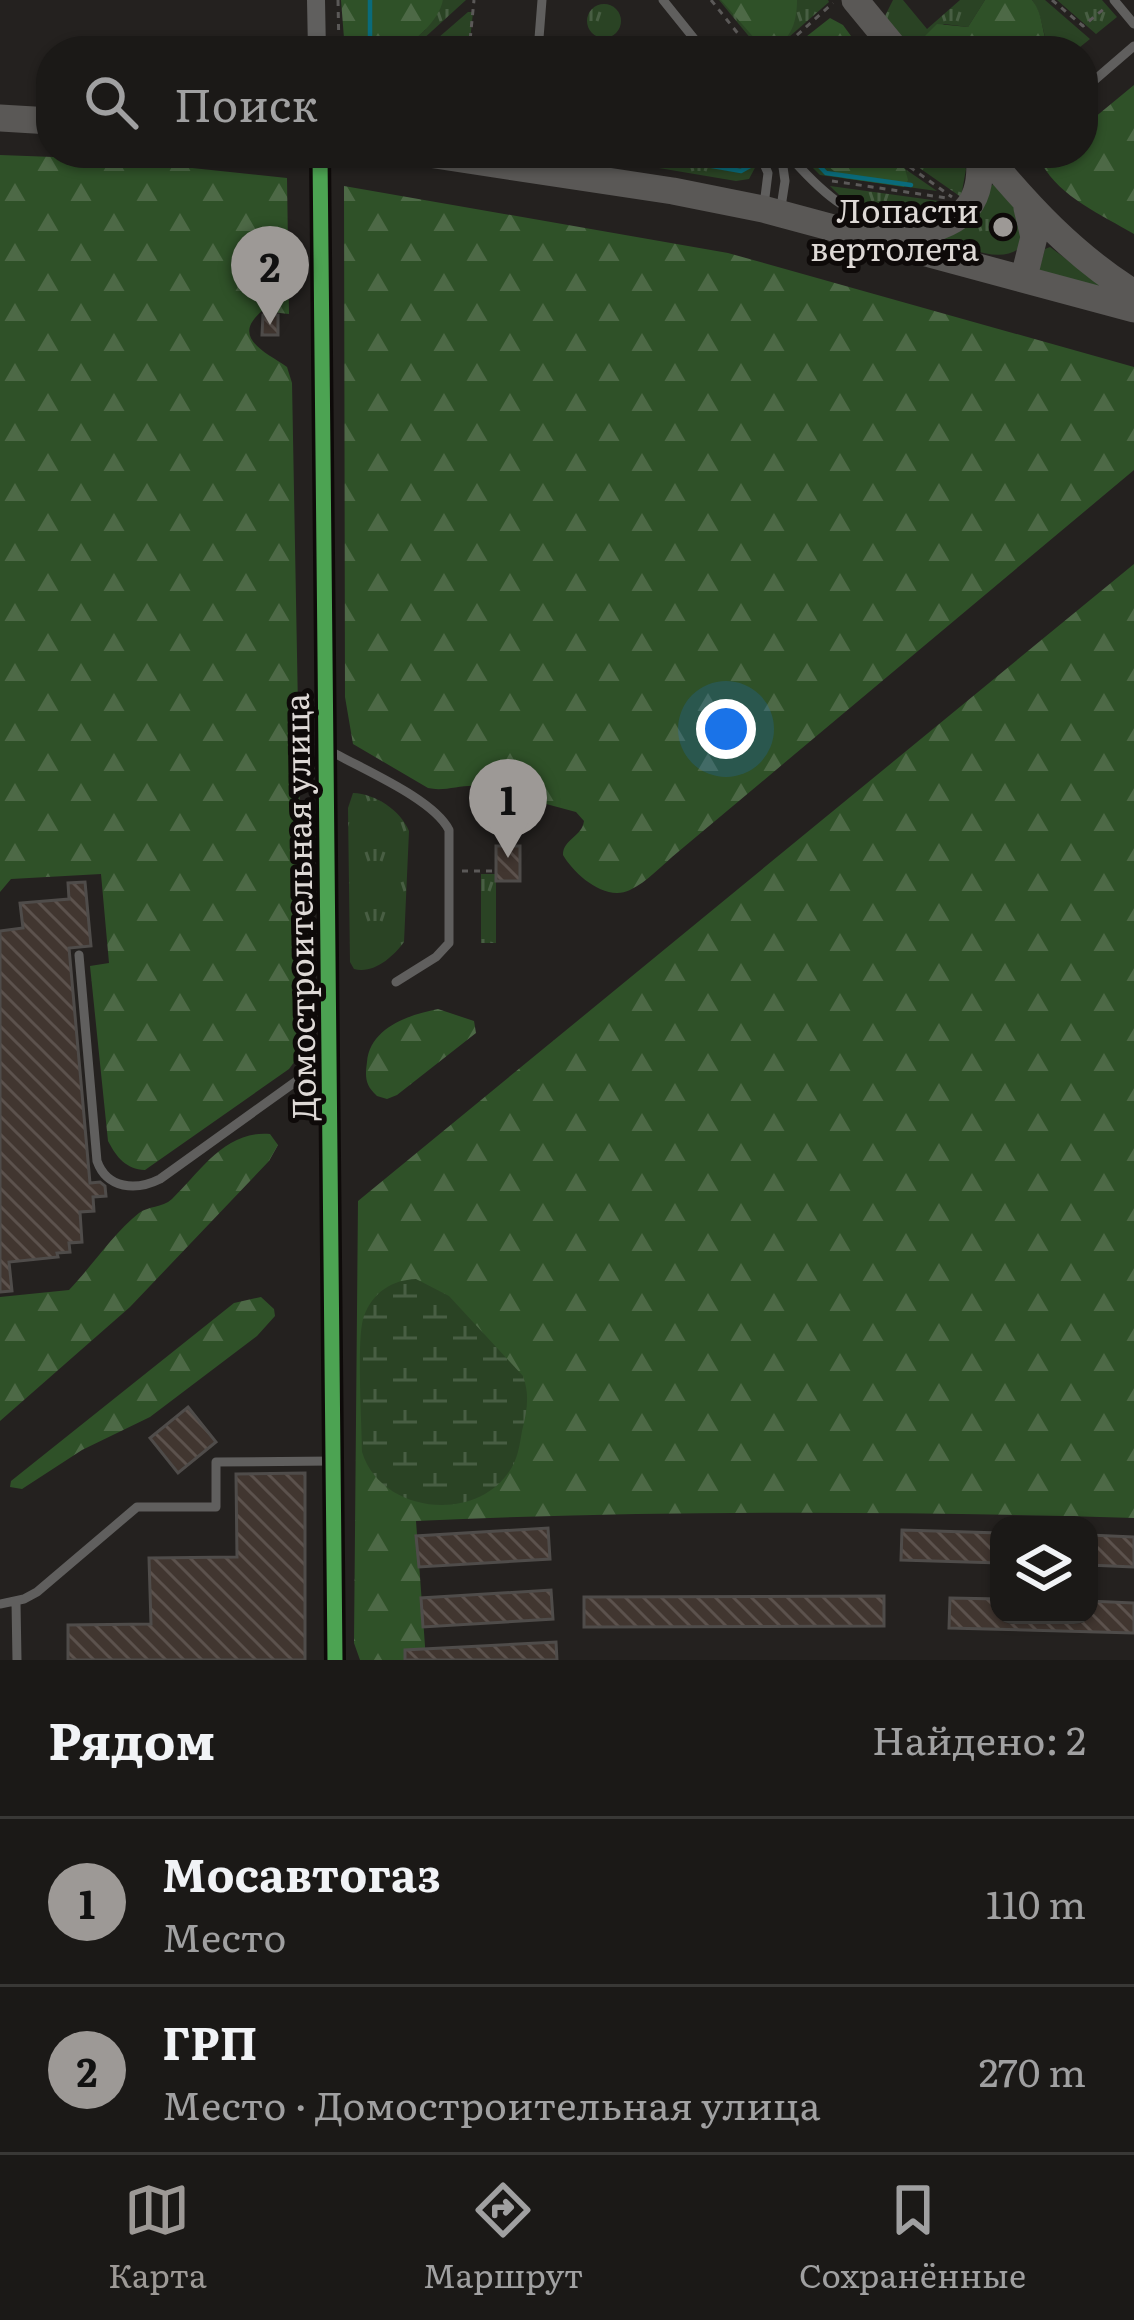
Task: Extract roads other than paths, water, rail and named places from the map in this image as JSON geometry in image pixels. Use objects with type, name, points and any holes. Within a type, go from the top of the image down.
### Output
[{"type":"main road","points":[[859,4],[885,36]]},
{"type":"main road","points":[[0,118],[36,120]]},
{"type":"main road","points":[[521,168],[771,211],[1134,309]]},
{"type":"main road","points":[[888,240],[953,221],[972,202],[985,168]]},
{"type":"main road","points":[[1000,168],[1034,225],[1024,277]]},
{"type":"main road","points":[[1022,199],[1078,254],[1134,293]]},
{"type":"street","points":[[316,0],[317,36]]},
{"type":"street","name":"Домостроительная улица","points":[[320,168],[335,1660]]},
{"type":"lane","points":[[539,36],[542,0]]},
{"type":"lane","points":[[663,0],[692,36]]},
{"type":"lane","points":[[1114,0],[1134,24]]},
{"type":"lane","points":[[1098,77],[1134,46]]},
{"type":"lane","points":[[766,168],[771,211]]},
{"type":"lane","points":[[771,211],[785,181],[785,168]]},
{"type":"lane","points":[[799,168],[858,216],[888,226],[934,230]]},
{"type":"lane","points":[[327,748],[443,820],[449,835],[448,944],[396,982]]},
{"type":"lane","points":[[79,955],[97,1161],[99,1170],[115,1184],[136,1187],[160,1179],[330,1058]]},
{"type":"lane","points":[[0,1604],[37,1592],[137,1507],[216,1507],[215,1462],[333,1462]]},
{"type":"lane","points":[[16,1602],[17,1660]]},
{"type":"waterway","points":[[370,0],[370,36]]},
{"type":"waterway","points":[[724,168],[746,168]]},
{"type":"waterway","points":[[821,168],[826,173],[911,185]]},
{"type":"place","name":"Лопасти вертолета","points":[[1003,227]]},
{"type":"place","name":"ГРП","points":[[270,325]]},
{"type":"place","name":"Мосавтогаз","points":[[508,858]]}]
